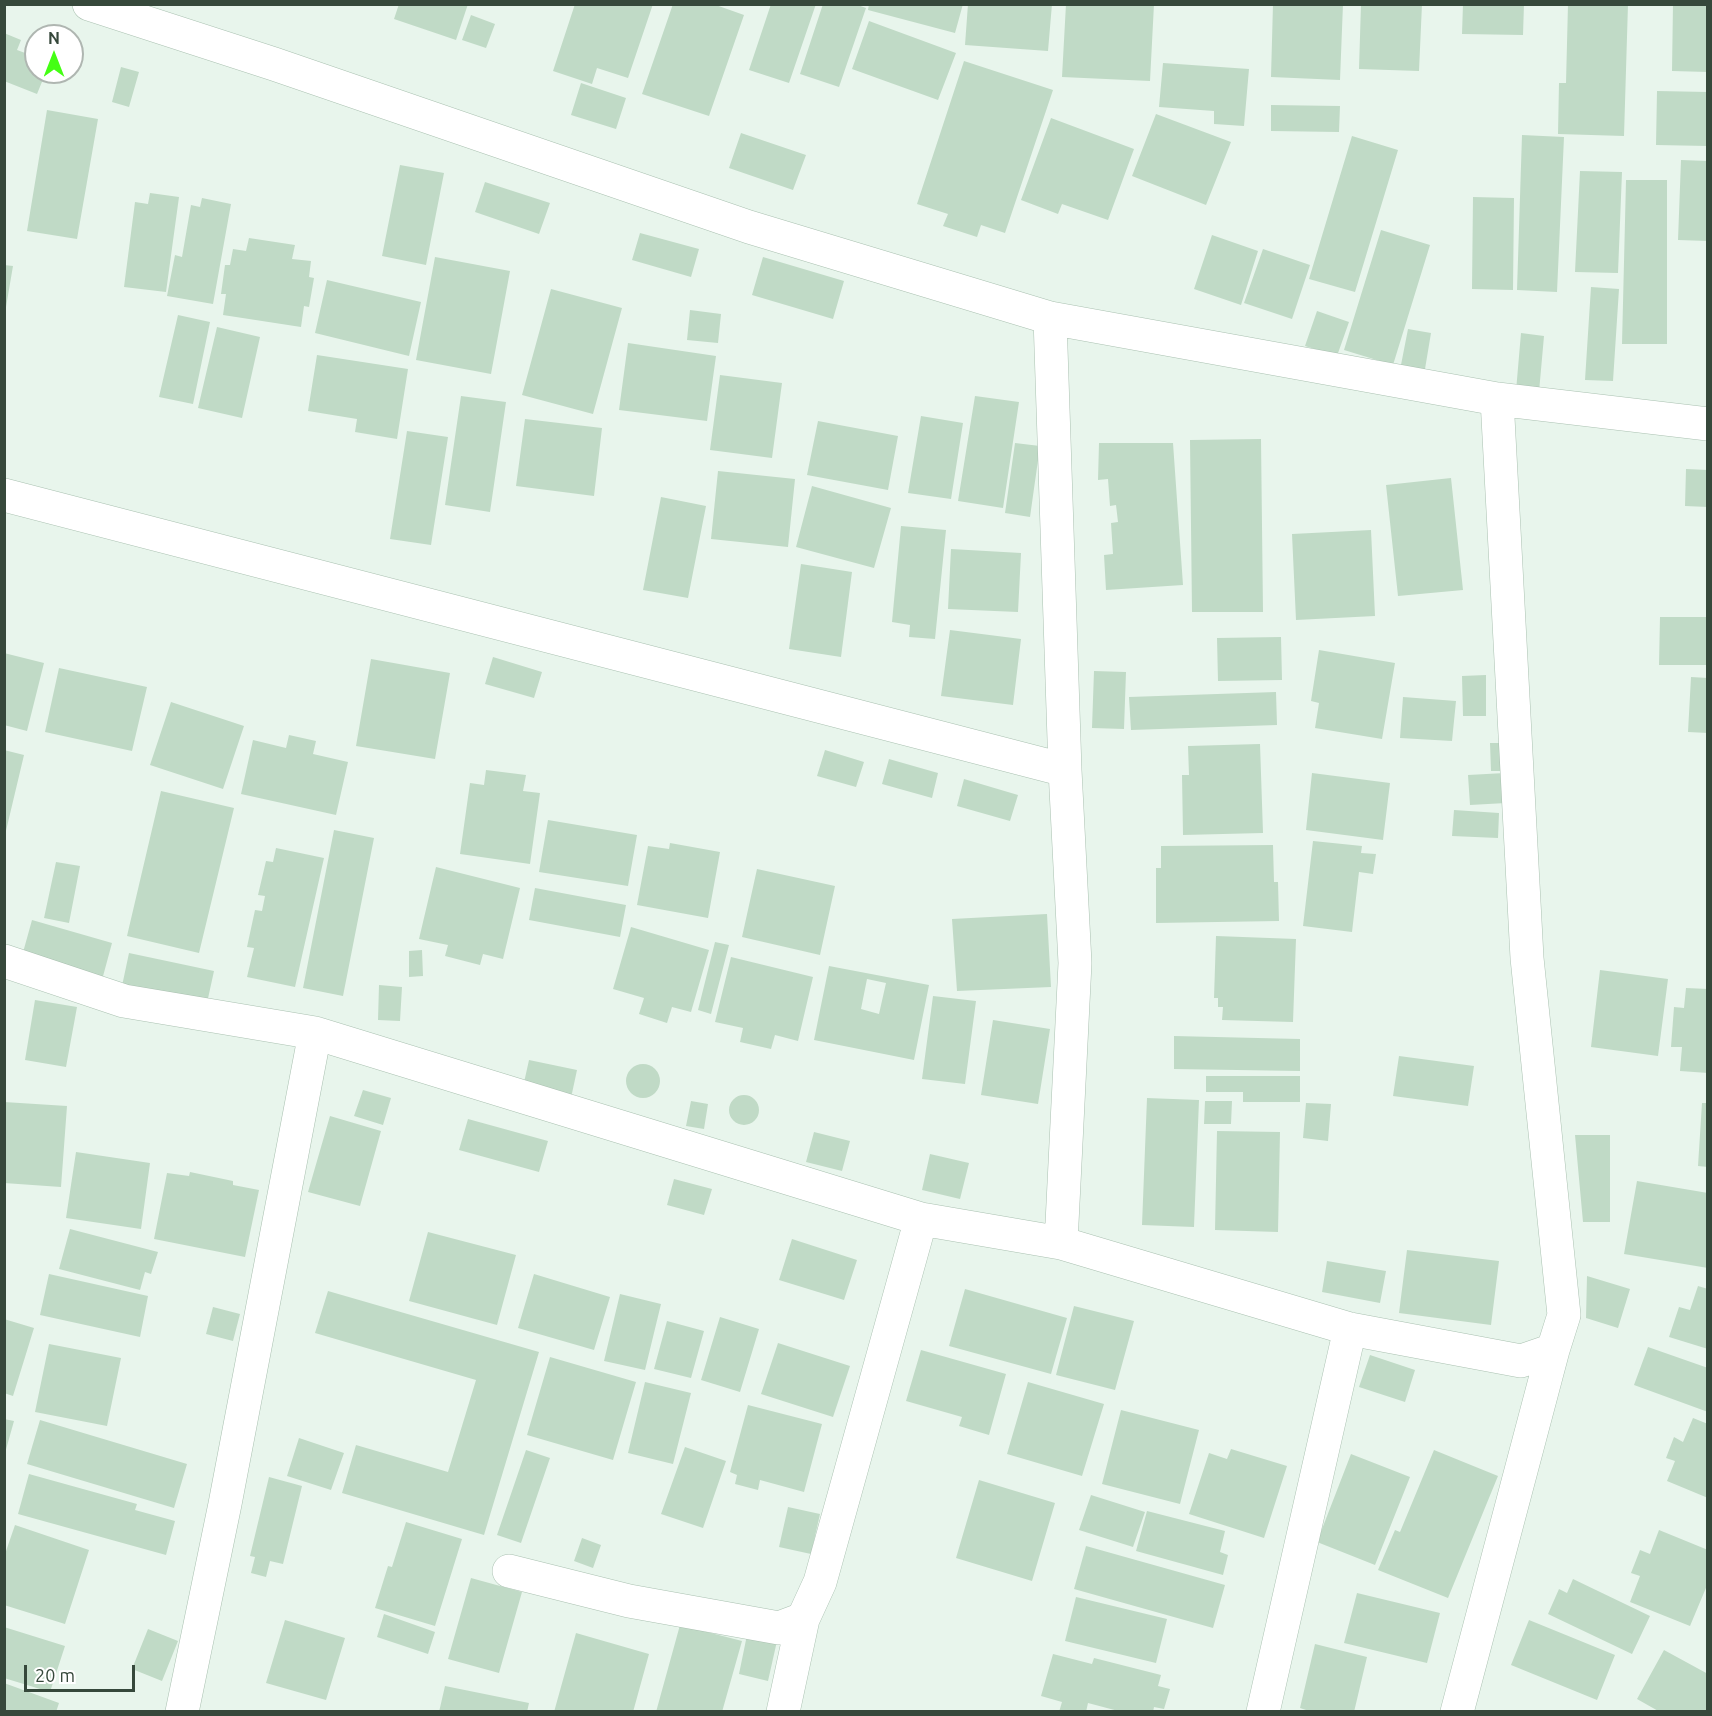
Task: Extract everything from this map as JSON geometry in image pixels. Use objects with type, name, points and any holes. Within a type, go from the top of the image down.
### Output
[{"type":"street","points":[[88,4],[274,64],[749,227],[1050,318],[1497,399],[1707,424]]},
{"type":"street","points":[[1050,318],[1065,770],[1075,963],[1061,1243]]},
{"type":"street","points":[[1457,1712],[1564,1315],[1527,958],[1497,399]]},
{"type":"street","points":[[4,495],[1065,770]]},
{"type":"street","points":[[4,962],[124,1001],[315,1033],[921,1219],[1061,1243],[1350,1329],[1521,1361],[1553,1350]]},
{"type":"street","points":[[182,1712],[227,1493],[315,1033]]},
{"type":"street","points":[[783,1712],[803,1619],[820,1582],[921,1219]]},
{"type":"street","points":[[1263,1712],[1350,1329]]},
{"type":"street","points":[[509,1571],[629,1601],[779,1628],[803,1619]]},
{"type":"building","points":[[399,4],[468,4],[456,40],[394,19]]},
{"type":"building","points":[[575,4],[653,4],[628,78],[597,68],[592,84],[553,71]]},
{"type":"building","points":[[673,4],[713,4],[744,15],[709,116],[642,94]]},
{"type":"building","points":[[771,4],[816,4],[789,83],[749,70]]},
{"type":"building","points":[[823,4],[855,4],[866,8],[839,87],[800,74]]},
{"type":"building","points":[[869,4],[963,4],[955,33],[868,10]]},
{"type":"building","points":[[968,4],[1052,4],[1048,51],[965,45]]},
{"type":"building","points":[[1066,4],[1154,4],[1150,81],[1062,77]]},
{"type":"building","points":[[1273,4],[1343,4],[1340,80],[1271,77]]},
{"type":"building","points":[[1361,4],[1422,4],[1419,71],[1359,69]]},
{"type":"building","points":[[1463,4],[1524,4],[1523,35],[1462,34]]},
{"type":"building","points":[[1568,4],[1628,4],[1624,136],[1558,134],[1559,83],[1566,83]]},
{"type":"building","points":[[1673,4],[1708,4],[1708,72],[1672,71]]},
{"type":"building","points":[[471,15],[495,24],[486,48],[462,40]]},
{"type":"building","points":[[869,21],[956,53],[938,100],[852,69]]},
{"type":"building","points":[[4,33],[21,40],[17,50],[24,53],[24,84],[41,84],[37,94],[4,81]]},
{"type":"building","points":[[964,61],[1053,90],[1005,233],[981,225],[977,237],[943,226],[948,214],[917,204]]},
{"type":"building","points":[[1163,63],[1249,69],[1244,126],[1214,124],[1214,111],[1159,107]]},
{"type":"building","points":[[121,67],[139,72],[129,107],[112,102]]},
{"type":"building","points":[[581,83],[626,98],[616,129],[571,115]]},
{"type":"building","points":[[1657,91],[1708,92],[1708,146],[1656,145]]},
{"type":"building","points":[[1271,105],[1340,106],[1339,132],[1271,131]]},
{"type":"building","points":[[47,110],[98,119],[77,239],[27,231]]},
{"type":"building","points":[[1156,114],[1231,142],[1206,205],[1132,176]]},
{"type":"building","points":[[1051,118],[1134,149],[1108,220],[1062,204],[1058,214],[1021,200]]},
{"type":"building","points":[[741,133],[806,155],[793,190],[729,168]]},
{"type":"building","points":[[1522,135],[1564,137],[1557,292],[1517,290]]},
{"type":"building","points":[[1352,136],[1398,150],[1355,292],[1309,279]]},
{"type":"building","points":[[1681,160],[1708,161],[1708,241],[1678,240]]},
{"type":"building","points":[[400,165],[444,173],[426,265],[382,256]]},
{"type":"building","points":[[1580,171],[1622,172],[1618,273],[1575,272]]},
{"type":"building","points":[[1626,180],[1667,180],[1667,344],[1622,344]]},
{"type":"building","points":[[485,182],[550,203],[539,234],[475,212]]},
{"type":"building","points":[[150,193],[179,197],[166,292],[124,287],[135,202],[148,204]]},
{"type":"building","points":[[1473,197],[1514,198],[1513,290],[1472,289]]},
{"type":"building","points":[[202,198],[231,204],[213,304],[167,296],[175,255],[182,257],[191,205],[200,207]]},
{"type":"building","points":[[1381,230],[1430,245],[1393,365],[1344,350]]},
{"type":"building","points":[[640,233],[699,249],[691,277],[632,260]]},
{"type":"building","points":[[1212,235],[1258,251],[1241,305],[1194,289]]},
{"type":"building","points":[[249,238],[295,245],[292,259],[311,261],[309,277],[314,278],[309,307],[304,306],[301,327],[223,315],[226,294],[221,294],[225,265],[230,265],[233,249],[246,251]]},
{"type":"building","points":[[1263,249],[1310,265],[1292,319],[1244,303]]},
{"type":"building","points":[[435,257],[510,271],[491,374],[416,360]]},
{"type":"building","points":[[763,257],[844,281],[833,319],[752,295]]},
{"type":"building","points":[[4,265],[13,266],[6,307],[4,307]]},
{"type":"building","points":[[327,280],[421,302],[409,356],[315,333]]},
{"type":"building","points":[[1591,287],[1619,289],[1613,381],[1585,380]]},
{"type":"building","points":[[551,289],[622,308],[593,414],[522,395]]},
{"type":"building","points":[[690,310],[721,314],[718,343],[687,340]]},
{"type":"building","points":[[1317,311],[1349,322],[1337,356],[1305,346]]},
{"type":"building","points":[[178,315],[210,322],[193,404],[159,397]]},
{"type":"building","points":[[217,327],[260,337],[242,418],[198,408]]},
{"type":"building","points":[[1408,329],[1431,333],[1424,375],[1400,370]]},
{"type":"building","points":[[1521,333],[1544,336],[1539,392],[1516,391]]},
{"type":"building","points":[[628,343],[716,356],[707,421],[619,410]]},
{"type":"building","points":[[317,355],[408,369],[397,439],[355,432],[357,419],[308,411]]},
{"type":"building","points":[[720,375],[782,383],[772,458],[710,450]]},
{"type":"building","points":[[461,396],[506,402],[490,512],[445,505]]},
{"type":"building","points":[[975,396],[1019,402],[1003,508],[958,501]]},
{"type":"building","points":[[921,416],[963,423],[951,499],[908,493]]},
{"type":"building","points":[[525,419],[602,428],[594,496],[516,486]]},
{"type":"building","points":[[818,421],[898,436],[888,490],[807,475]]},
{"type":"building","points":[[407,431],[448,437],[431,545],[390,539]]},
{"type":"building","points":[[1261,439],[1263,612],[1192,612],[1190,440]]},
{"type":"building","points":[[1015,443],[1040,446],[1030,517],[1005,513]]},
{"type":"building","points":[[1099,443],[1173,443],[1183,585],[1106,590],[1104,555],[1113,554],[1111,523],[1118,522],[1116,505],[1110,506],[1108,479],[1098,480]]},
{"type":"building","points":[[1686,469],[1708,470],[1708,507],[1685,506]]},
{"type":"building","points":[[718,471],[795,479],[788,547],[711,539]]},
{"type":"building","points":[[1451,478],[1463,590],[1398,596],[1386,485]]},
{"type":"building","points":[[812,486],[891,508],[874,568],[796,547]]},
{"type":"building","points":[[661,497],[706,506],[688,598],[643,590]]},
{"type":"building","points":[[901,526],[946,530],[935,639],[909,637],[910,625],[892,622]]},
{"type":"building","points":[[1371,530],[1375,616],[1296,620],[1292,534]]},
{"type":"building","points":[[951,549],[1021,553],[1018,612],[948,609]]},
{"type":"building","points":[[801,564],[852,572],[841,657],[789,649]]},
{"type":"building","points":[[1660,617],[1708,617],[1708,665],[1659,665]]},
{"type":"building","points":[[950,630],[1021,639],[1013,705],[941,696]]},
{"type":"building","points":[[1281,637],[1282,680],[1218,681],[1217,638]]},
{"type":"building","points":[[1319,650],[1395,663],[1382,739],[1315,728],[1319,703],[1311,701]]},
{"type":"building","points":[[4,653],[44,663],[27,731],[4,725]]},
{"type":"building","points":[[493,657],[542,672],[534,698],[485,684]]},
{"type":"building","points":[[371,659],[450,673],[435,759],[356,746]]},
{"type":"building","points":[[59,668],[147,687],[132,751],[45,732]]},
{"type":"building","points":[[1094,671],[1126,672],[1124,729],[1092,728]]},
{"type":"building","points":[[1486,675],[1486,716],[1463,716],[1462,676]]},
{"type":"building","points":[[1691,677],[1708,678],[1708,733],[1688,732]]},
{"type":"building","points":[[1276,692],[1277,725],[1131,730],[1129,697]]},
{"type":"building","points":[[1403,697],[1456,701],[1452,741],[1400,738]]},
{"type":"building","points":[[171,702],[244,726],[223,789],[150,765]]},
{"type":"building","points":[[289,735],[316,741],[313,754],[348,762],[336,815],[241,794],[253,740],[286,748]]},
{"type":"building","points":[[1490,743],[1510,743],[1511,771],[1491,771]]},
{"type":"building","points":[[1260,744],[1263,833],[1183,835],[1182,775],[1189,775],[1188,746]]},
{"type":"building","points":[[4,750],[24,755],[5,835],[4,835]]},
{"type":"building","points":[[825,750],[864,762],[856,787],[817,776]]},
{"type":"building","points":[[889,759],[938,773],[932,798],[882,784]]},
{"type":"building","points":[[486,770],[526,775],[523,791],[540,793],[530,864],[460,854],[470,783],[484,785]]},
{"type":"building","points":[[1312,773],[1390,783],[1383,840],[1306,830]]},
{"type":"building","points":[[1505,773],[1506,803],[1470,805],[1468,775]]},
{"type":"building","points":[[964,779],[1018,795],[1010,821],[957,806]]},
{"type":"building","points":[[161,791],[234,808],[199,953],[127,936]]},
{"type":"building","points":[[1454,810],[1499,813],[1498,838],[1452,836]]},
{"type":"building","points":[[548,820],[637,835],[628,886],[539,872]]},
{"type":"building","points":[[334,830],[374,838],[343,996],[303,988]]},
{"type":"building","points":[[1313,841],[1362,846],[1361,853],[1376,854],[1373,874],[1359,872],[1352,932],[1303,926]]},
{"type":"building","points":[[670,843],[720,852],[708,918],[637,905],[648,846],[669,849]]},
{"type":"building","points":[[1273,845],[1274,882],[1278,882],[1279,921],[1156,923],[1156,868],[1161,868],[1161,846]]},
{"type":"building","points":[[276,848],[324,858],[295,987],[247,977],[254,948],[247,947],[255,910],[262,911],[265,896],[258,895],[266,861],[273,862]]},
{"type":"building","points":[[56,862],[80,866],[69,923],[44,918]]},
{"type":"building","points":[[436,867],[520,888],[503,959],[483,954],[480,965],[445,956],[448,945],[419,939]]},
{"type":"building","points":[[757,869],[835,886],[820,955],[742,937]]},
{"type":"building","points":[[535,888],[626,905],[620,937],[529,920]]},
{"type":"building","points":[[1047,914],[1051,987],[957,991],[952,919]]},
{"type":"building","points":[[32,920],[112,943],[102,980],[22,956]]},
{"type":"building","points":[[631,927],[709,950],[691,1012],[672,1007],[667,1023],[639,1014],[644,998],[613,989]]},
{"type":"building","points":[[1216,936],[1296,939],[1293,1022],[1222,1020],[1223,1007],[1218,1007],[1218,998],[1214,998]]},
{"type":"building","points":[[715,942],[729,945],[711,1014],[698,1010]]},
{"type":"building","points":[[422,950],[423,976],[409,977],[409,951]]},
{"type":"building","points":[[129,953],[214,971],[207,1003],[122,986]]},
{"type":"building","points":[[731,957],[813,977],[798,1041],[775,1035],[771,1049],[740,1042],[743,1028],[715,1022]]},
{"type":"building","points":[[829,966],[929,985],[914,1060],[814,1040]],"holes":[[[867,979],[886,983],[879,1014],[861,1009]]]},
{"type":"building","points":[[1600,970],[1668,979],[1658,1056],[1591,1047]]},
{"type":"building","points":[[379,985],[402,987],[400,1021],[378,1020]]},
{"type":"building","points":[[1686,988],[1708,989],[1708,1073],[1680,1071],[1682,1047],[1671,1047],[1674,1007],[1684,1008]]},
{"type":"building","points":[[933,996],[976,1001],[965,1084],[922,1079]]},
{"type":"building","points":[[35,1000],[77,1007],[66,1067],[25,1060]]},
{"type":"building","points":[[993,1020],[1050,1029],[1038,1104],[981,1095]]},
{"type":"building","points":[[1174,1036],[1300,1039],[1300,1071],[1174,1069]]},
{"type":"building","points":[[1399,1056],[1474,1066],[1468,1106],[1393,1096]]},
{"type":"building","points":[[529,1060],[577,1070],[571,1098],[523,1087]]},
{"type":"building","points":[[643,1064],[655,1069],[660,1081],[655,1093],[643,1098],[631,1093],[626,1081],[631,1069]]},
{"type":"building","points":[[1206,1076],[1300,1076],[1300,1102],[1243,1102],[1243,1092],[1206,1092]]},
{"type":"building","points":[[363,1090],[391,1098],[383,1125],[354,1116]]},
{"type":"building","points":[[744,1095],[755,1099],[759,1110],[755,1121],[744,1125],[733,1121],[729,1110],[733,1099]]},
{"type":"building","points":[[1147,1098],[1199,1100],[1194,1227],[1142,1225]]},
{"type":"building","points":[[691,1101],[708,1104],[704,1129],[686,1126]]},
{"type":"building","points":[[1205,1101],[1232,1101],[1231,1124],[1204,1124]]},
{"type":"building","points":[[4,1102],[67,1106],[61,1187],[4,1183]]},
{"type":"building","points":[[1306,1103],[1331,1104],[1328,1141],[1303,1138]]},
{"type":"building","points":[[1702,1103],[1708,1103],[1708,1167],[1698,1166]]},
{"type":"building","points":[[330,1116],[381,1131],[360,1206],[308,1192]]},
{"type":"building","points":[[468,1119],[548,1141],[539,1172],[459,1150]]},
{"type":"building","points":[[1217,1131],[1280,1132],[1278,1232],[1215,1230]]},
{"type":"building","points":[[814,1132],[850,1141],[842,1171],[806,1162]]},
{"type":"building","points":[[1575,1135],[1610,1135],[1610,1222],[1583,1222]]},
{"type":"building","points":[[76,1152],[150,1163],[141,1229],[66,1218]]},
{"type":"building","points":[[930,1154],[969,1163],[960,1199],[922,1190]]},
{"type":"building","points":[[190,1172],[233,1181],[233,1185],[259,1190],[245,1257],[154,1239],[167,1173],[189,1176]]},
{"type":"building","points":[[674,1179],[712,1189],[704,1215],[667,1205]]},
{"type":"building","points":[[1637,1181],[1708,1193],[1708,1268],[1624,1254]]},
{"type":"building","points":[[70,1229],[158,1252],[151,1274],[145,1272],[140,1290],[59,1269]]},
{"type":"building","points":[[428,1232],[516,1255],[497,1325],[409,1301]]},
{"type":"building","points":[[792,1239],[857,1260],[844,1300],[779,1280]]},
{"type":"building","points":[[1407,1250],[1499,1261],[1491,1325],[1399,1313]]},
{"type":"building","points":[[1327,1261],[1386,1271],[1380,1303],[1322,1292]]},
{"type":"building","points":[[49,1274],[148,1296],[140,1337],[40,1315]]},
{"type":"building","points":[[534,1274],[610,1297],[594,1350],[518,1328]]},
{"type":"building","points":[[1587,1276],[1630,1289],[1618,1328],[1586,1318]]},
{"type":"building","points":[[1698,1286],[1708,1289],[1708,1349],[1669,1337],[1679,1307],[1690,1310]]},
{"type":"building","points":[[965,1289],[1067,1318],[1051,1374],[949,1346]]},
{"type":"building","points":[[328,1291],[539,1352],[484,1535],[342,1493],[356,1445],[448,1472],[476,1380],[315,1333]]},
{"type":"building","points":[[620,1294],[661,1304],[645,1370],[604,1361]]},
{"type":"building","points":[[1074,1306],[1134,1321],[1115,1390],[1056,1375]]},
{"type":"building","points":[[213,1307],[240,1314],[233,1341],[206,1334]]},
{"type":"building","points":[[720,1317],[759,1329],[740,1392],[701,1380]]},
{"type":"building","points":[[4,1319],[34,1328],[13,1396],[4,1393]]},
{"type":"building","points":[[667,1321],[704,1331],[691,1378],[654,1369]]},
{"type":"building","points":[[778,1343],[850,1366],[833,1417],[761,1394]]},
{"type":"building","points":[[49,1344],[121,1358],[107,1426],[35,1412]]},
{"type":"building","points":[[1648,1347],[1708,1368],[1708,1412],[1634,1385]]},
{"type":"building","points":[[921,1350],[1006,1374],[989,1435],[959,1426],[962,1417],[906,1401]]},
{"type":"building","points":[[1370,1355],[1415,1370],[1405,1402],[1359,1387]]},
{"type":"building","points":[[550,1357],[636,1382],[613,1460],[527,1435]]},
{"type":"building","points":[[645,1382],[691,1393],[673,1464],[628,1453]]},
{"type":"building","points":[[1028,1382],[1104,1404],[1082,1476],[1007,1454]]},
{"type":"building","points":[[748,1405],[822,1424],[804,1492],[760,1480],[758,1490],[735,1484],[737,1475],[730,1472]]},
{"type":"building","points":[[1121,1410],[1199,1430],[1180,1504],[1102,1484]]},
{"type":"building","points":[[1693,1418],[1708,1424],[1708,1498],[1667,1481],[1675,1461],[1666,1458],[1674,1437],[1683,1442]]},
{"type":"building","points":[[4,1419],[14,1421],[5,1453],[4,1453]]},
{"type":"building","points":[[40,1420],[187,1464],[174,1508],[27,1464]]},
{"type":"building","points":[[299,1438],[344,1453],[331,1490],[287,1476]]},
{"type":"building","points":[[685,1447],[726,1461],[703,1528],[661,1514]]},
{"type":"building","points":[[1231,1449],[1287,1466],[1264,1538],[1189,1514],[1209,1453],[1227,1459]]},
{"type":"building","points":[[526,1450],[550,1458],[521,1543],[497,1535]]},
{"type":"building","points":[[1434,1450],[1498,1476],[1448,1598],[1378,1570],[1395,1530],[1400,1532]]},
{"type":"building","points":[[1351,1454],[1410,1477],[1375,1565],[1317,1542]]},
{"type":"building","points":[[29,1474],[137,1504],[135,1510],[175,1521],[166,1555],[18,1514]]},
{"type":"building","points":[[269,1477],[302,1486],[283,1564],[270,1561],[266,1577],[251,1573],[255,1557],[250,1556]]},
{"type":"building","points":[[979,1480],[1055,1503],[1032,1581],[956,1558]]},
{"type":"building","points":[[1091,1495],[1145,1512],[1133,1547],[1079,1530]]},
{"type":"building","points":[[788,1507],[820,1514],[811,1554],[779,1547]]},
{"type":"building","points":[[1147,1511],[1225,1531],[1220,1552],[1228,1555],[1223,1575],[1136,1551]]},
{"type":"building","points":[[406,1522],[462,1539],[435,1626],[375,1608],[388,1566],[392,1567]]},
{"type":"building","points":[[15,1525],[89,1550],[65,1624],[4,1605],[4,1557]]},
{"type":"building","points":[[1659,1530],[1708,1550],[1708,1583],[1690,1626],[1630,1602],[1640,1576],[1631,1573],[1640,1550],[1650,1554]]},
{"type":"building","points":[[582,1538],[601,1545],[593,1568],[574,1561]]},
{"type":"building","points":[[1086,1546],[1225,1585],[1213,1628],[1074,1589]]},
{"type":"building","points":[[471,1578],[522,1592],[499,1673],[448,1659]]},
{"type":"building","points":[[1573,1579],[1650,1616],[1632,1654],[1548,1614],[1559,1589],[1567,1593]]},
{"type":"building","points":[[1357,1593],[1440,1613],[1427,1663],[1344,1643]]},
{"type":"building","points":[[1076,1597],[1167,1619],[1156,1663],[1065,1641]]},
{"type":"building","points":[[384,1614],[435,1632],[428,1654],[377,1637]]},
{"type":"building","points":[[285,1620],[345,1638],[326,1700],[266,1683]]},
{"type":"building","points":[[1529,1620],[1615,1655],[1597,1700],[1511,1665]]},
{"type":"building","points":[[680,1625],[742,1641],[722,1712],[656,1712]]},
{"type":"building","points":[[4,1627],[65,1646],[50,1692],[4,1678]]},
{"type":"building","points":[[148,1629],[178,1641],[162,1681],[132,1669]]},
{"type":"building","points":[[576,1633],[649,1654],[633,1712],[554,1712]]},
{"type":"building","points":[[747,1635],[777,1641],[768,1681],[739,1674]]},
{"type":"building","points":[[1315,1644],[1367,1657],[1354,1712],[1312,1712],[1300,1708]]},
{"type":"building","points":[[1664,1650],[1708,1674],[1707,1712],[1660,1712],[1637,1699]]},
{"type":"building","points":[[1053,1654],[1092,1664],[1094,1658],[1161,1675],[1158,1686],[1170,1689],[1164,1709],[1154,1707],[1153,1712],[1122,1712],[1088,1703],[1086,1712],[1059,1712],[1062,1702],[1041,1696]]},
{"type":"building","points":[[4,1683],[59,1703],[56,1712],[4,1712]]},
{"type":"building","points":[[445,1686],[529,1703],[527,1712],[439,1712]]}]
